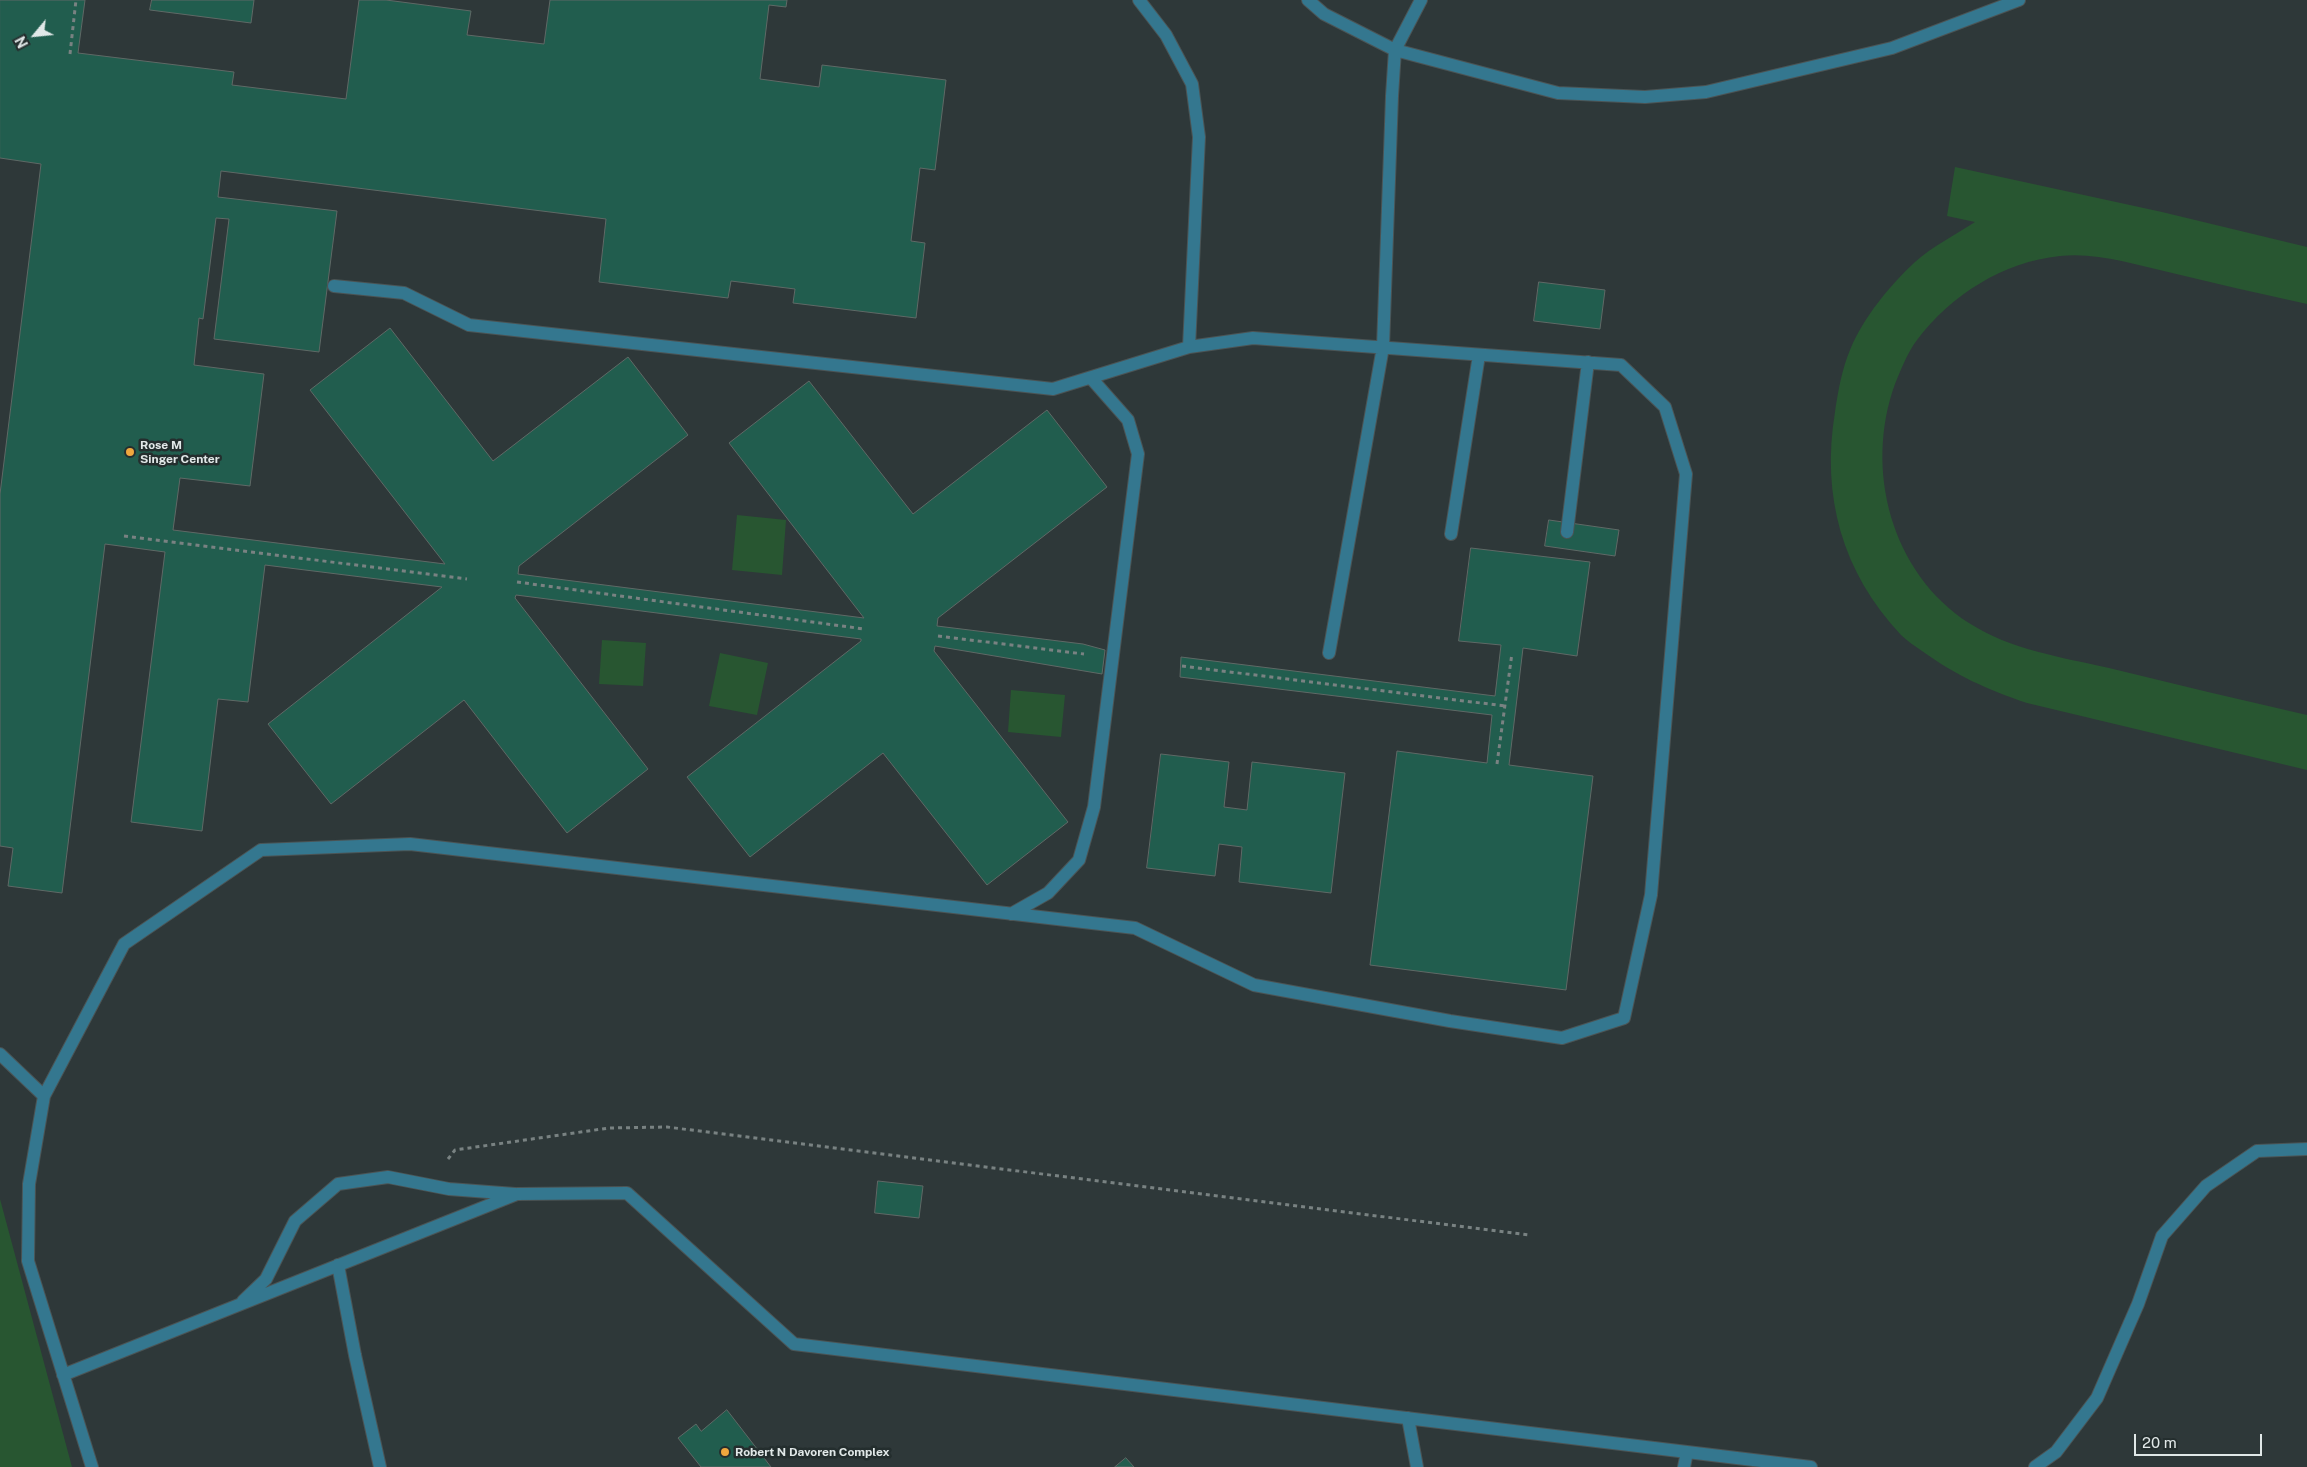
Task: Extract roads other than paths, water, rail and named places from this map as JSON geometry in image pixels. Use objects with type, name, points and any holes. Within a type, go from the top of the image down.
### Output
[{"type":"lane","points":[[1139,0],[1166,35],[1192,84],[1199,137],[1189,347]]},
{"type":"lane","points":[[1308,0],[1324,14],[1396,50],[1558,93],[1645,97],[1706,92],[1892,48],[2019,0]]},
{"type":"lane","points":[[1329,653],[1383,347],[1392,96],[1396,50],[1421,0]]},
{"type":"lane","points":[[92,1467],[28,1261],[29,1184],[44,1096],[124,944],[262,850],[410,844],[1135,928],[1254,985],[1450,1022],[1562,1038],[1624,1018],[1651,895],[1686,474],[1665,407],[1621,365],[1253,338],[1189,347],[1054,389],[469,325],[404,293],[334,286]]},
{"type":"lane","points":[[1451,534],[1479,354]]},
{"type":"lane","points":[[1567,532],[1588,362]]},
{"type":"lane","points":[[1011,914],[1048,893],[1079,860],[1094,806],[1138,454],[1128,420],[1091,378]]},
{"type":"lane","points":[[0,1054],[44,1096]]},
{"type":"lane","points":[[2035,1467],[2056,1452],[2097,1398],[2138,1304],[2162,1236],[2206,1186],[2257,1151],[2307,1149]]},
{"type":"lane","points":[[238,1306],[266,1278],[295,1221],[338,1184],[388,1177],[438,1186],[517,1194],[626,1193],[794,1344],[1811,1467]]},
{"type":"lane","points":[[63,1376],[517,1194]]},
{"type":"lane","points":[[338,1265],[355,1355],[380,1467]]},
{"type":"lane","points":[[1408,1418],[1417,1467]]},
{"type":"lane","points":[[1684,1467],[1687,1452]]},
{"type":"place","name":"Rose M Singer Center","points":[[130,452]]},
{"type":"place","name":"Robert N Davoren Complex","points":[[725,1452]]}]
